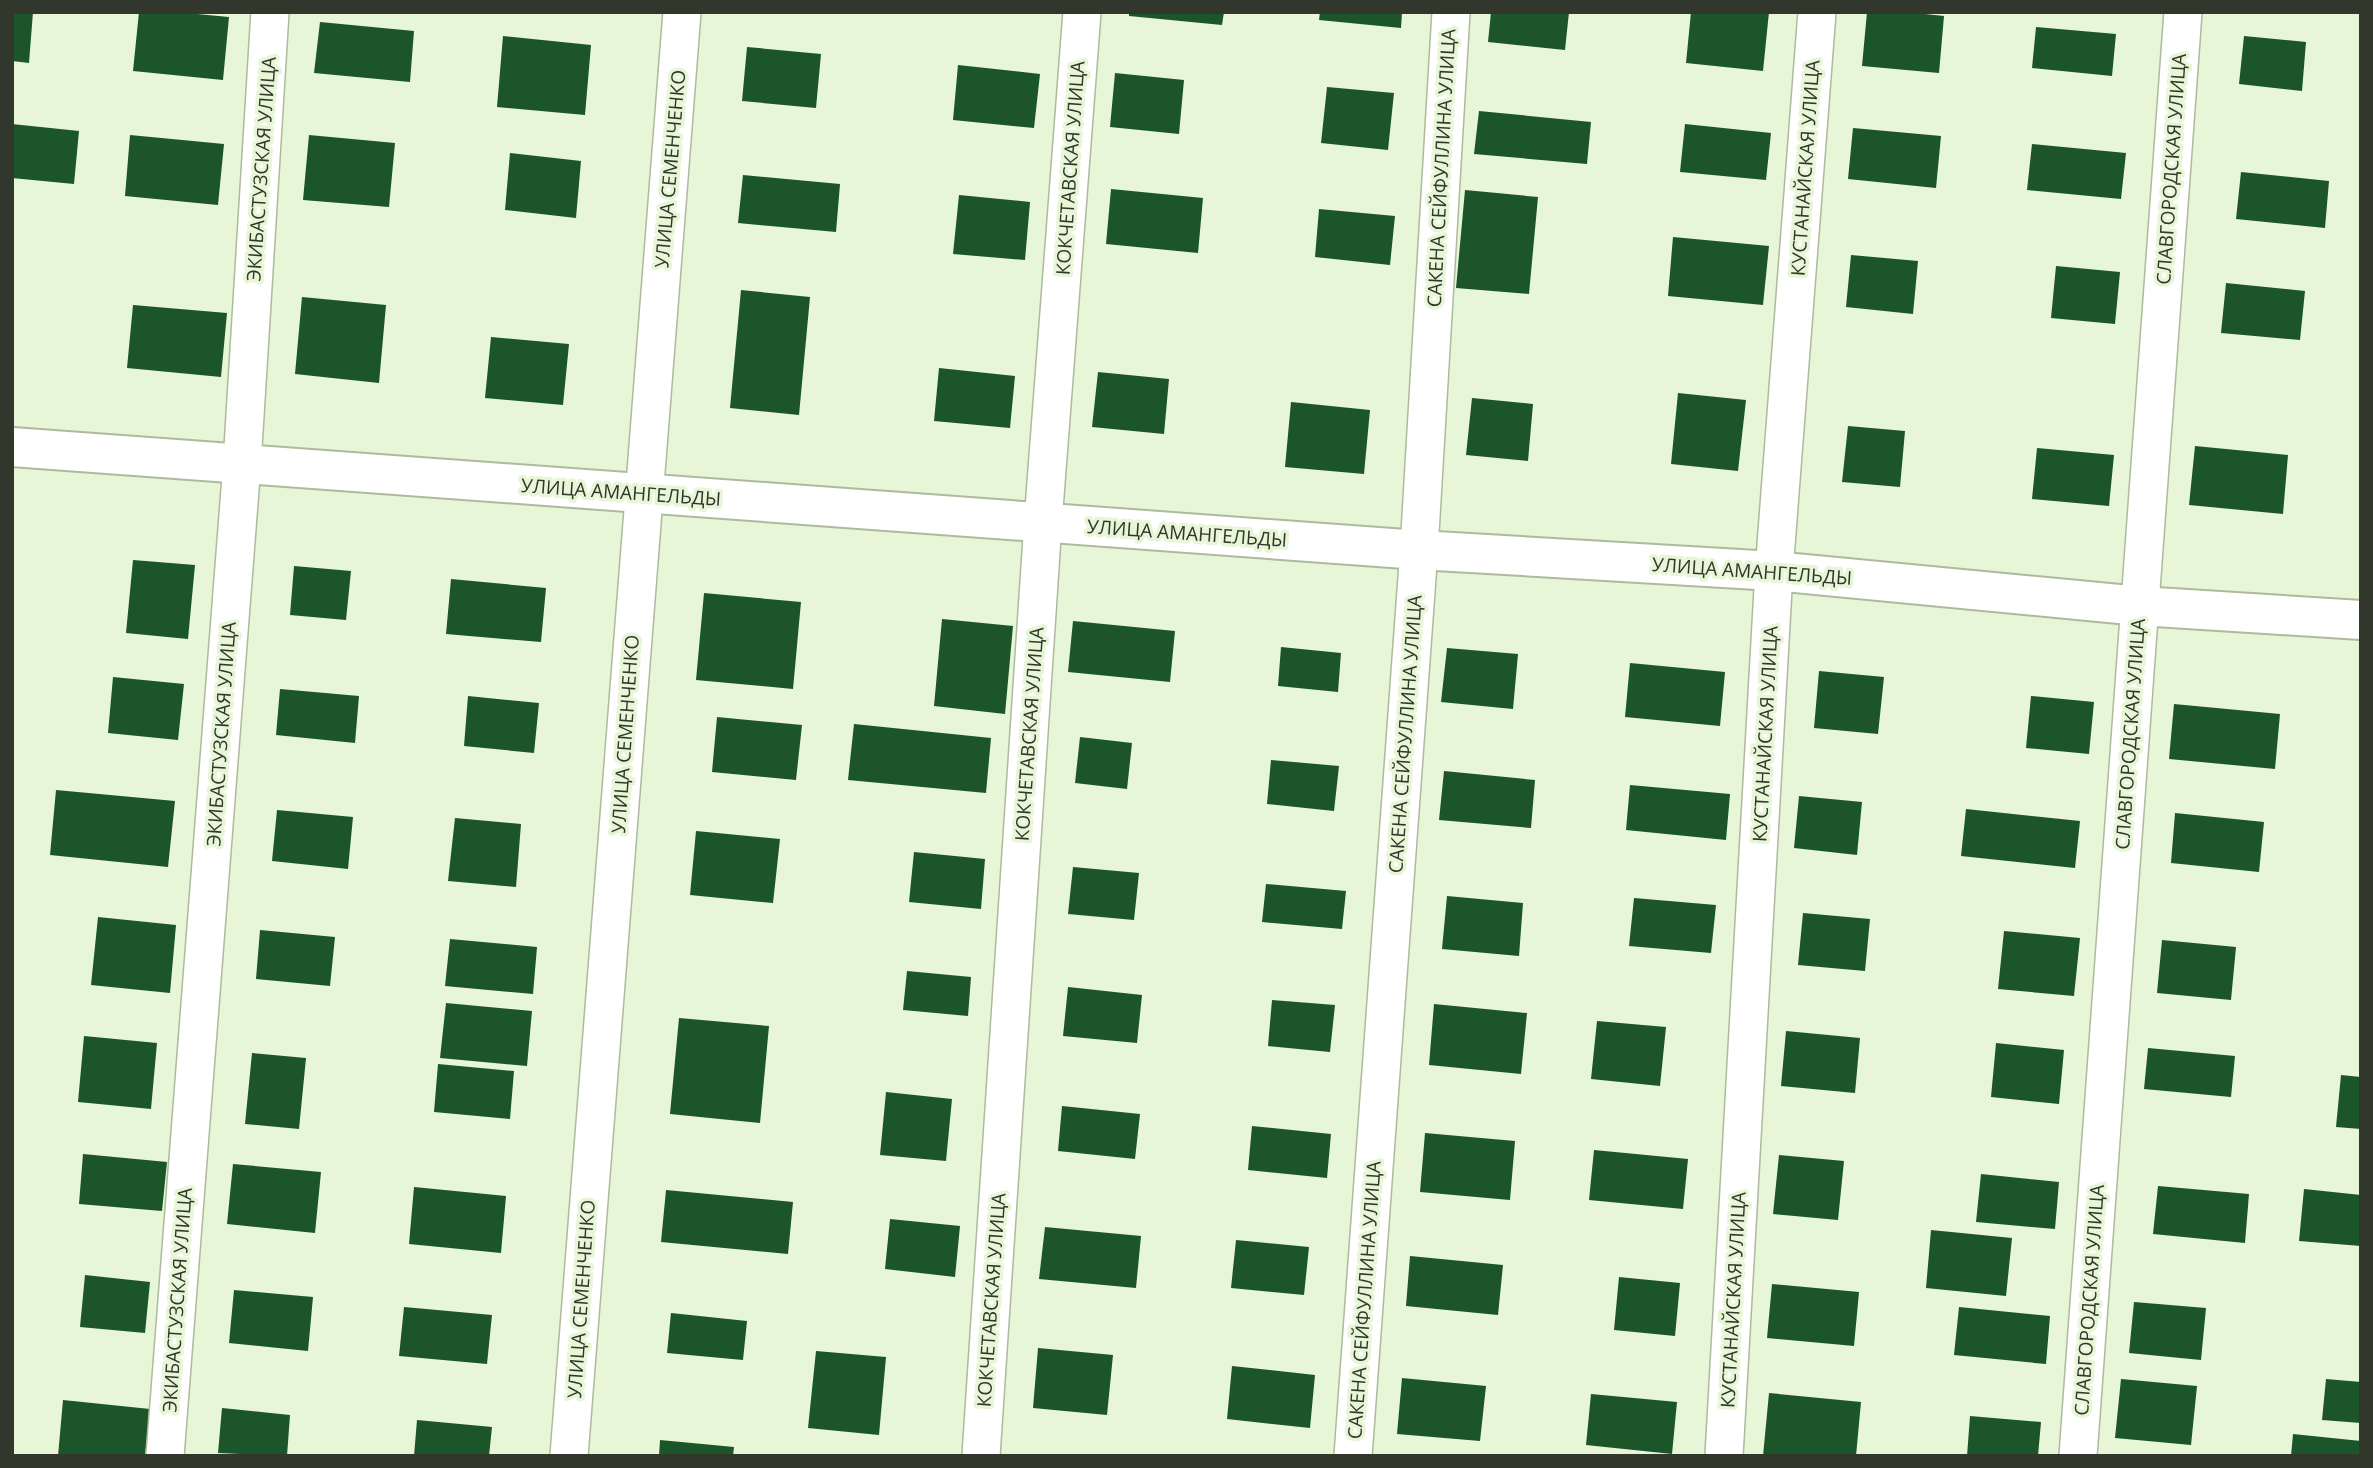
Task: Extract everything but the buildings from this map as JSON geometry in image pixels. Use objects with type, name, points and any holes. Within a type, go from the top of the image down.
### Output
[{"type":"main road","name":"УЛИЦА АМАНГЕЛЬДЫ","points":[[12,447],[1419,550],[1774,570],[2140,606],[2361,620]]},
{"type":"street","name":"ЭКИБАСТУЗСКАЯ УЛИЦА","points":[[165,1456],[242,464],[270,12]]},
{"type":"street","name":"УЛИЦА СЕМЕНЧЕНКО","points":[[569,1456],[682,12]]},
{"type":"street","name":"КОКЧЕТАВСКАЯ УЛИЦА","points":[[981,1456],[1043,522],[1082,12]]},
{"type":"street","name":"САКЕНА СЕЙФУЛЛИНА УЛИЦА","points":[[1353,1456],[1419,550],[1451,12]]},
{"type":"street","name":"КУСТАНАЙСКАЯ УЛИЦА","points":[[1724,1456],[1774,570],[1817,12]]},
{"type":"street","name":"СЛАВГОРОДСКАЯ УЛИЦА","points":[[2078,1456],[2183,12]]}]
